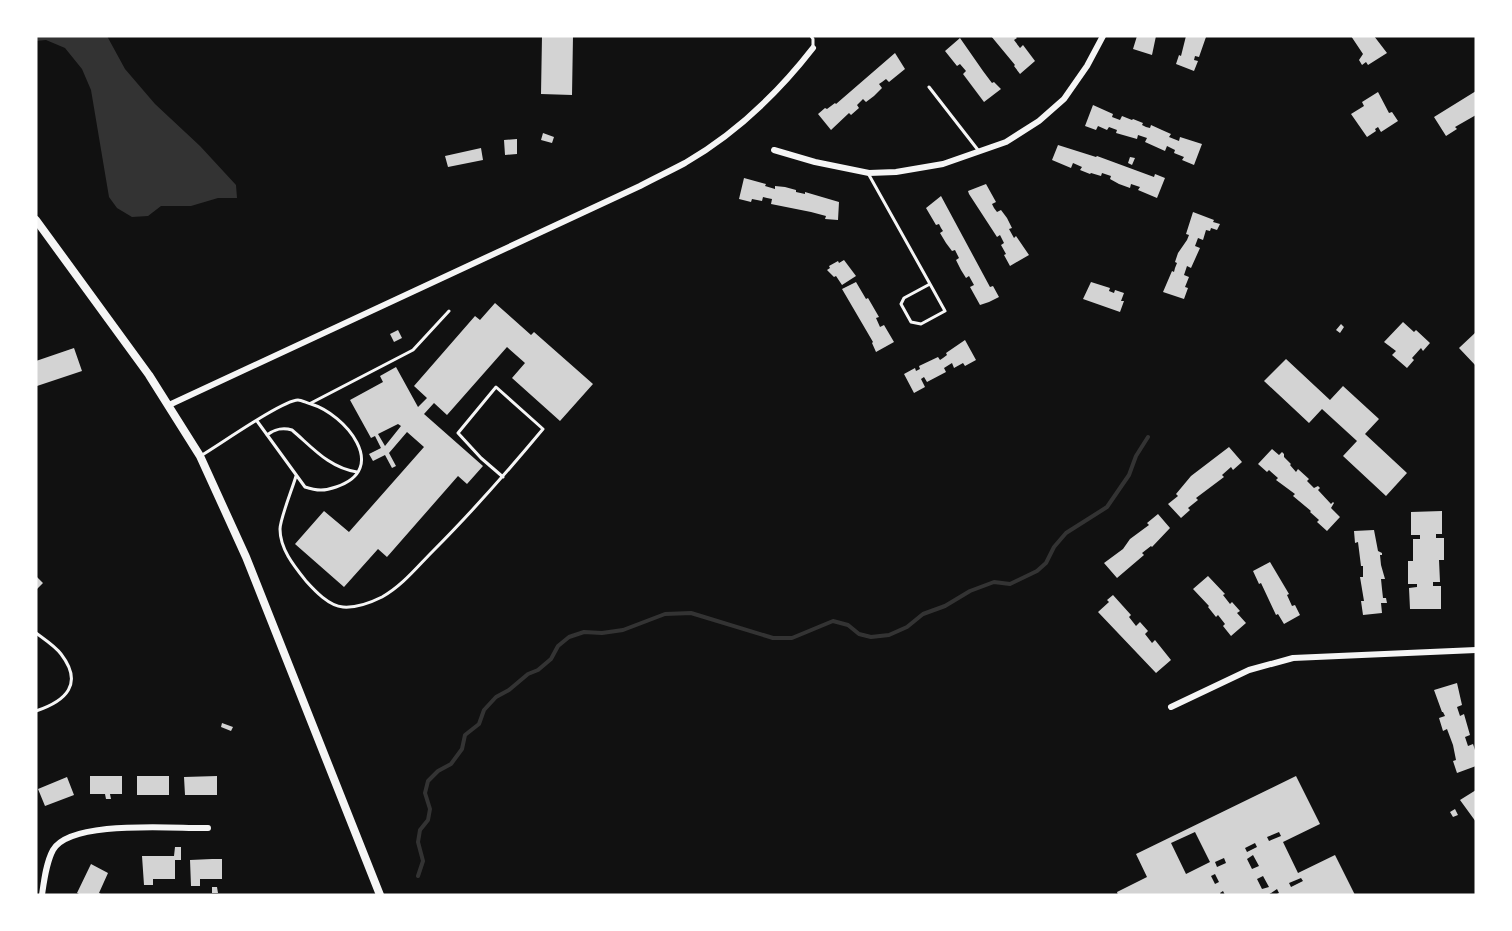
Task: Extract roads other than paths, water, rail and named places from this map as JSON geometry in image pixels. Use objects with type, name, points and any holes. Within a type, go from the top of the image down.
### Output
[{"type":"main road","points":[[36,220],[150,375],[200,456],[246,557],[380,895]]},
{"type":"street","points":[[774,150],[815,162],[869,173],[896,172],[943,164],[979,152],[1006,142],[1039,121],[1064,99],[1087,66],[1103,36]]},
{"type":"street","points":[[169,405],[687,162],[723,137],[767,101],[793,74],[813,48]]},
{"type":"street","points":[[1171,707],[1249,670],[1293,658],[1476,651]]},
{"type":"street","points":[[42,895],[54,849],[64,840],[78,834],[133,828],[208,828]]},
{"type":"lane","points":[[811,36],[813,48]]},
{"type":"lane","points":[[929,87],[979,152]]},
{"type":"lane","points":[[869,173],[945,310],[921,324],[911,322],[901,304],[904,298],[930,284]]},
{"type":"lane","points":[[310,404],[413,350],[449,311]]},
{"type":"lane","points":[[296,476],[280,528],[284,548],[295,567],[312,587],[327,600],[341,607],[358,606],[383,596],[406,579],[480,504],[503,477],[543,429],[496,387],[458,433],[503,477]]},
{"type":"lane","points":[[200,456],[272,411],[297,400],[321,407],[348,427],[362,455],[357,472],[344,484],[315,491],[306,487],[257,421]]},
{"type":"lane","points":[[267,435],[276,429],[292,430],[330,464],[357,472]]},
{"type":"lane","points":[[36,633],[61,652],[71,672],[71,684],[65,697],[52,706],[36,711]]},
{"type":"waterway","points":[[418,876],[423,861],[418,842],[420,830],[428,820],[430,809],[425,793],[428,781],[438,771],[451,764],[462,749],[465,735],[479,724],[484,710],[496,697],[509,690],[528,674],[538,670],[551,659],[558,646],[569,637],[584,632],[602,633],[623,630],[665,614],[691,613],[773,638],[792,638],[833,621],[848,625],[859,634],[871,637],[889,635],[907,627],[923,614],[945,606],[970,591],[994,582],[1010,584],[1037,571],[1046,563],[1054,547],[1066,533],[1107,507],[1129,475],[1136,456],[1148,437]]}]
